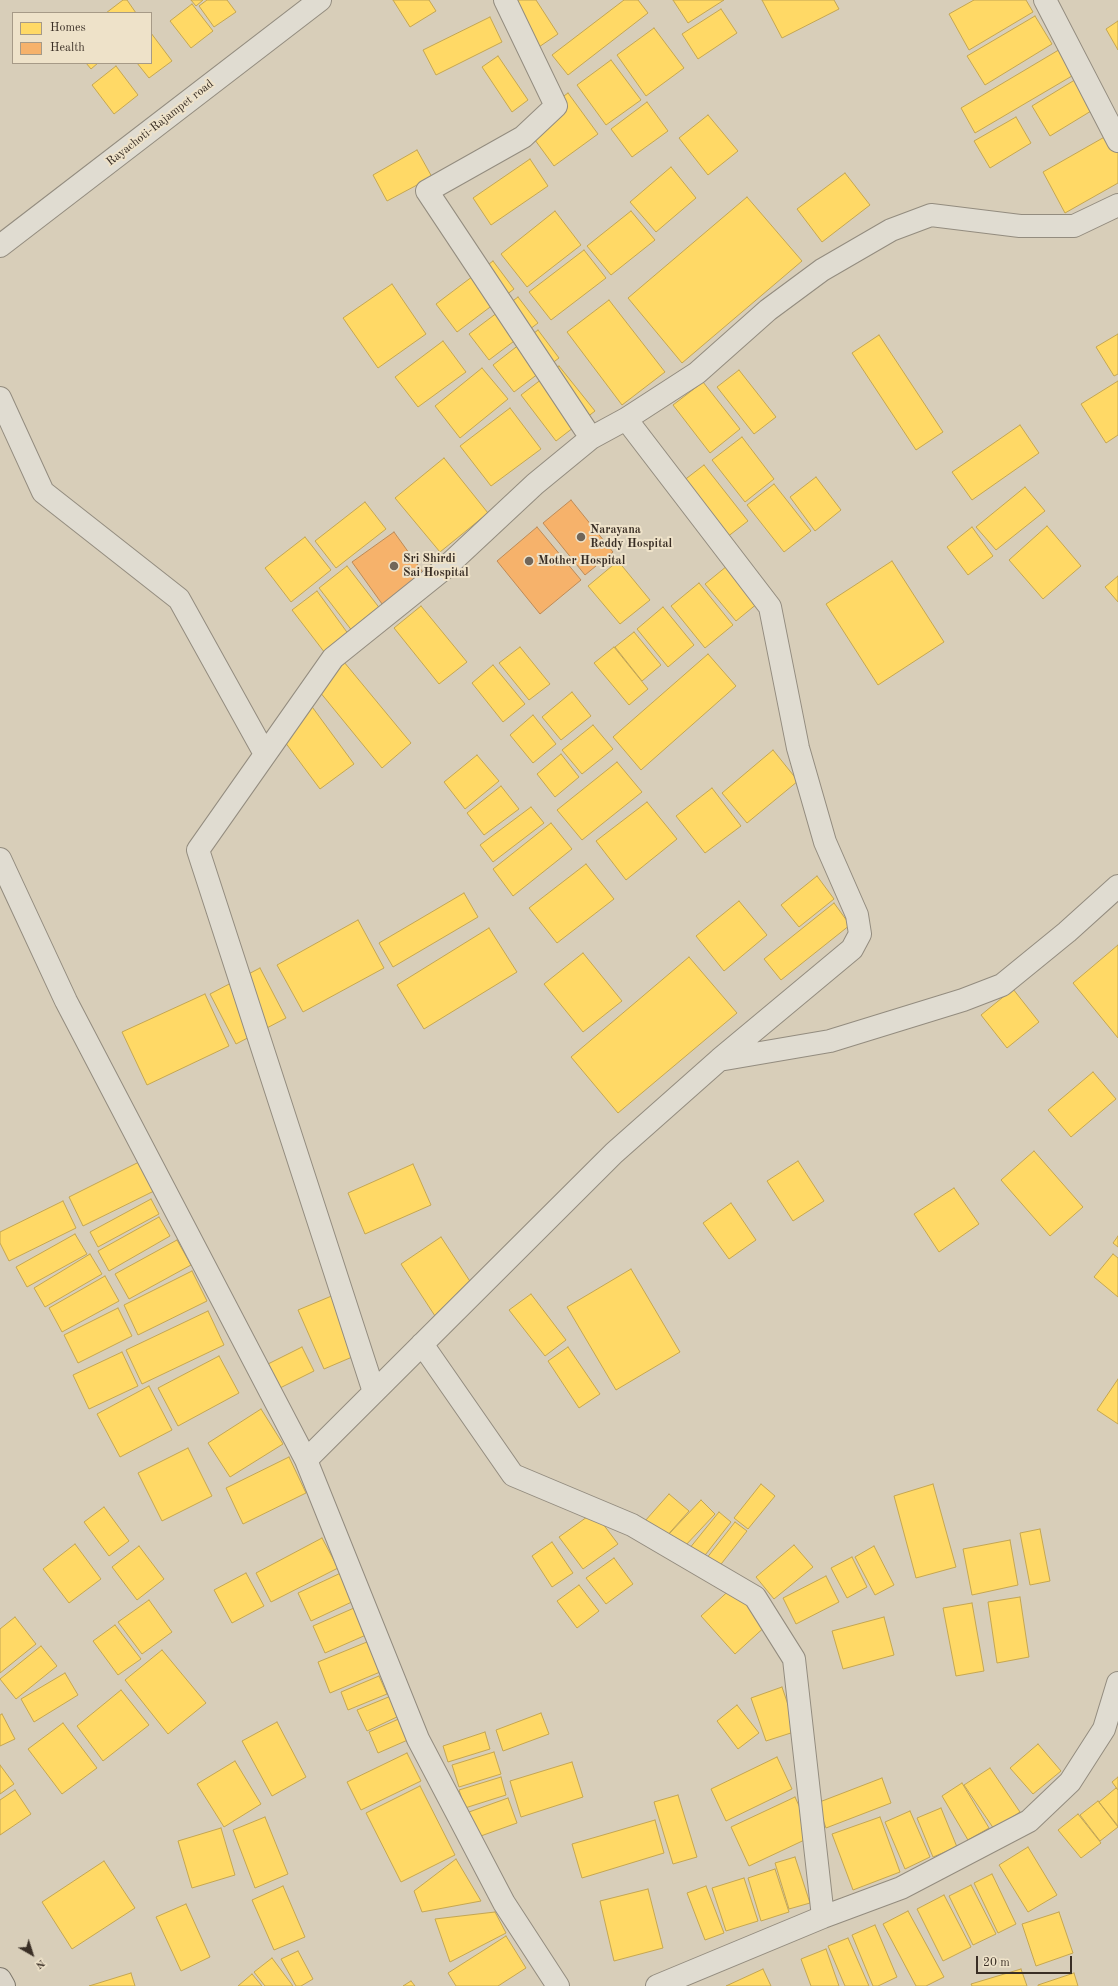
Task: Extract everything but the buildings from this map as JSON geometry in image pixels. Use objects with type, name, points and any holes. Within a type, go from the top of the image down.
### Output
[{"type":"main road","points":[[0,1979],[4,1986]]},
{"type":"street","name":"Rayachoti-Rajampet road","points":[[0,246],[320,0]]},
{"type":"street","points":[[505,0],[556,106],[523,137],[427,191],[590,438]]},
{"type":"street","points":[[1046,0],[1118,141]]},
{"type":"street","points":[[374,1392],[198,850],[333,658],[445,568],[535,484],[590,438],[626,419],[697,373],[768,310],[822,270],[891,230],[931,215],[1020,226],[1074,226],[1118,205]]},
{"type":"street","points":[[0,398],[42,492],[179,599],[265,754]]},
{"type":"street","points":[[306,1460],[614,1152],[719,1060],[852,949],[860,934],[857,916],[825,842],[798,748],[770,607],[626,419]]},
{"type":"street","points":[[0,859],[66,1001],[306,1460],[418,1739],[504,1903],[558,1986]]},
{"type":"street","points":[[719,1060],[830,1041],[963,1000],[1002,984],[1067,932],[1118,886]]},
{"type":"street","points":[[422,1344],[514,1475],[632,1525],[755,1598],[794,1659],[823,1917]]},
{"type":"street","points":[[657,1986],[823,1917],[901,1888],[1029,1821],[1070,1782],[1104,1729],[1117,1690]]},
{"type":"place","name":"Narayana Reddy Hospital","points":[[581,537]]},
{"type":"place","name":"Mother Hospital","points":[[529,561]]},
{"type":"place","name":"Sri Shirdi Sai Hospital","points":[[394,566]]}]
